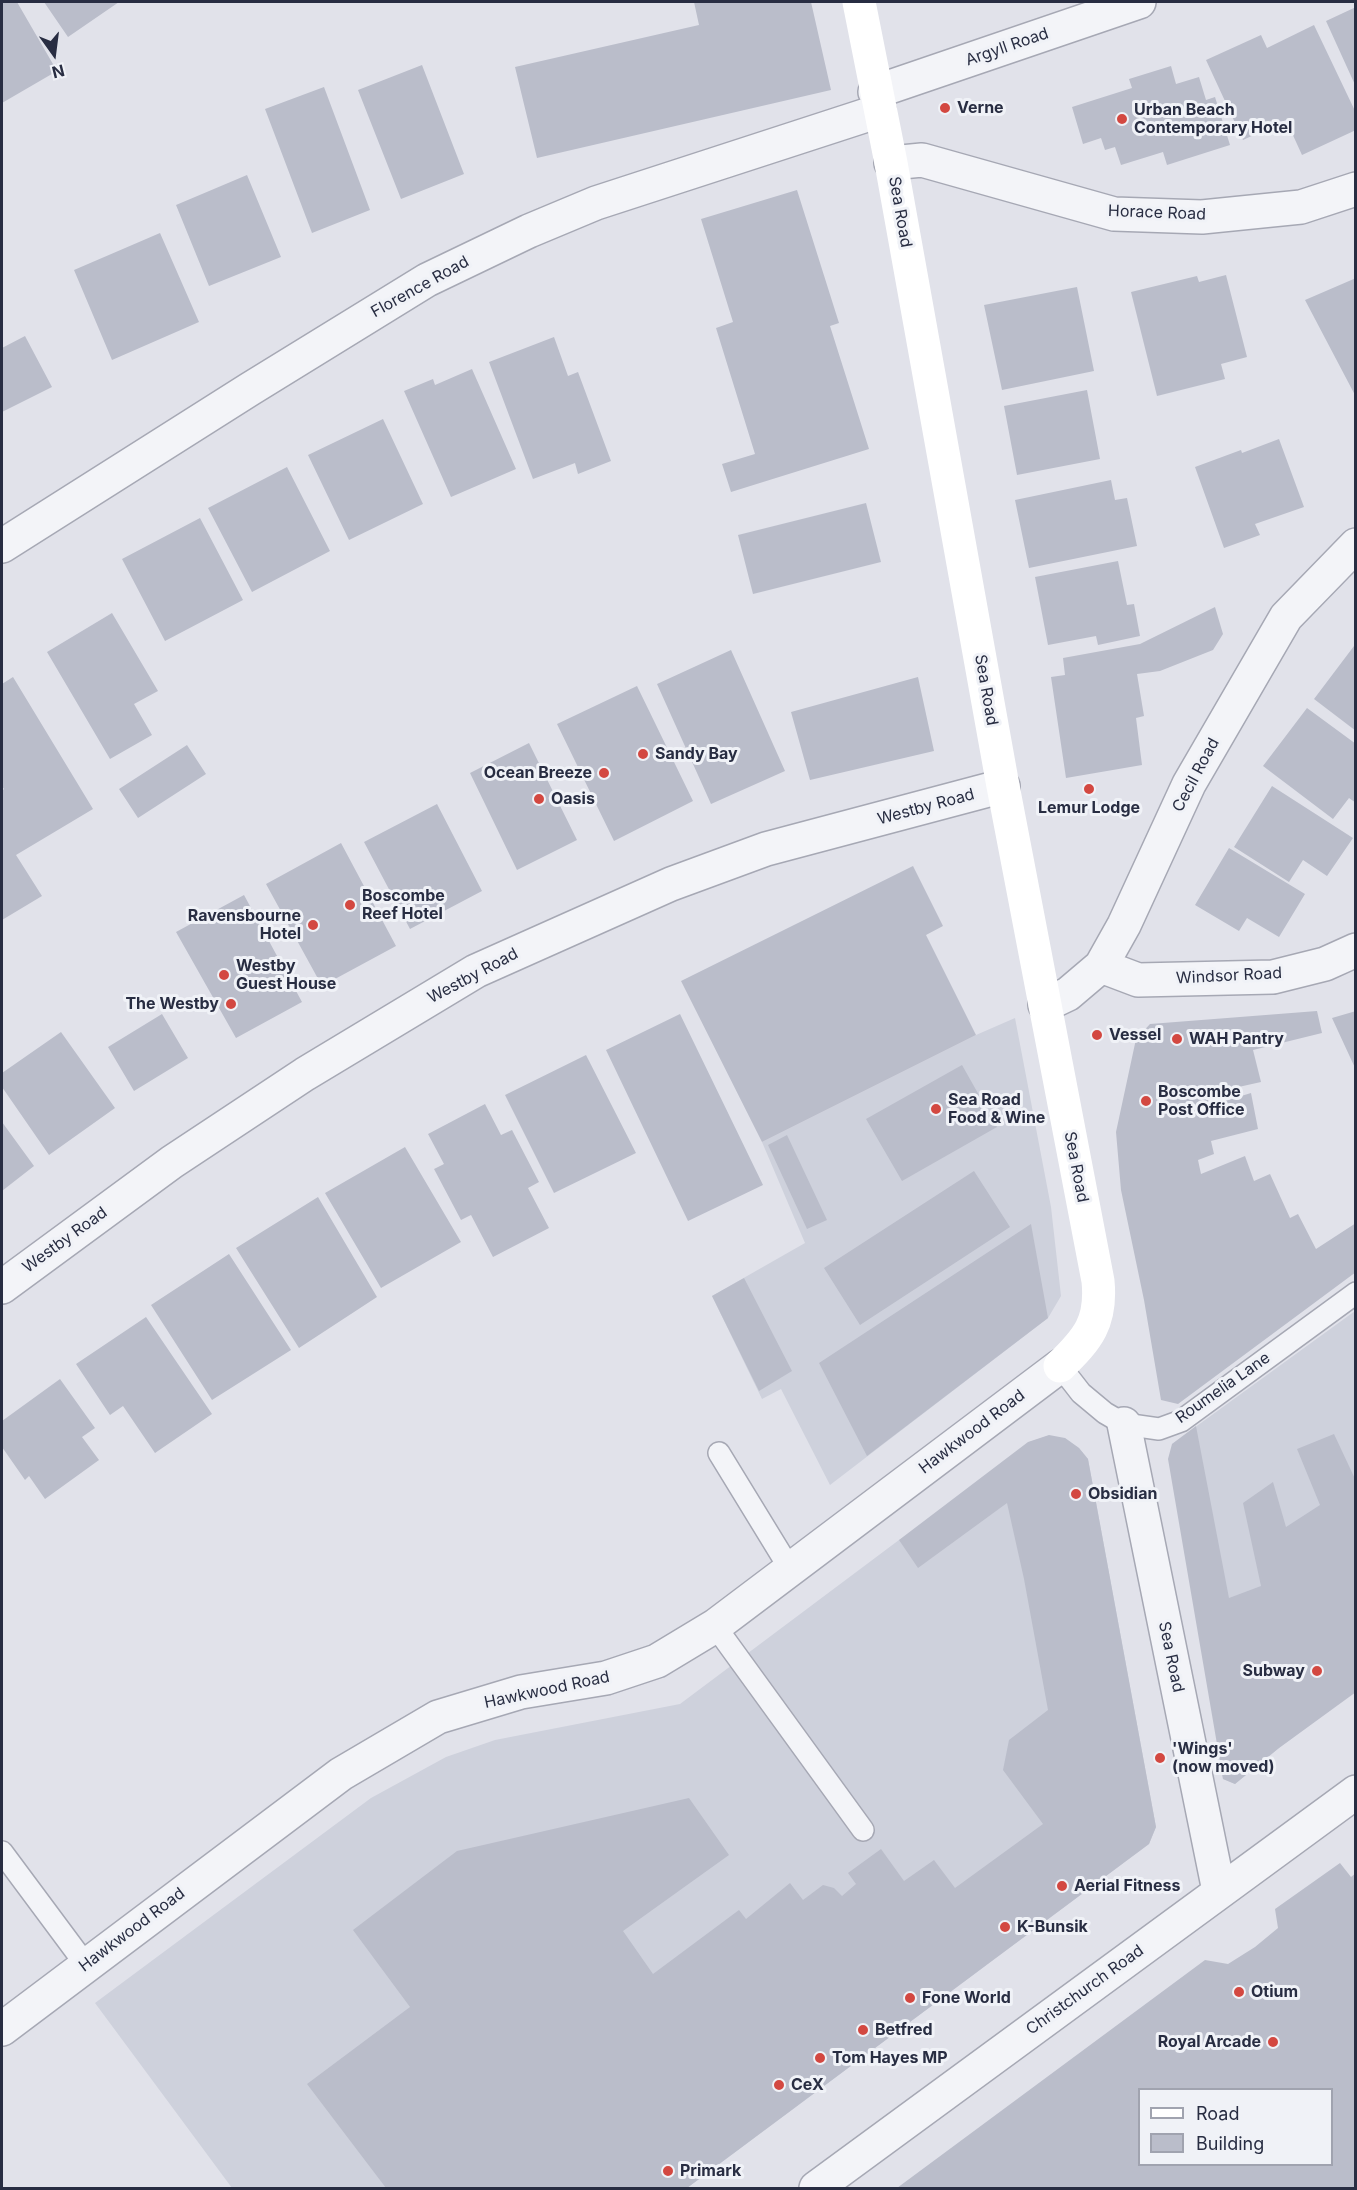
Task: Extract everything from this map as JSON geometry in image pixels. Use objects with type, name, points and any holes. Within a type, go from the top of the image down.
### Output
[{"type":"street","name":"Sea Road","points":[[859,2],[877,102],[891,163],[1003,786],[1098,1281],[1100,1303],[1094,1322],[1082,1345],[1060,1366]]},
{"type":"street","name":"Argyll Road","points":[[877,102],[1139,2]]},
{"type":"street","name":"Florence Road","points":[[2,546],[427,280],[529,231],[596,203],[877,102]]},
{"type":"street","name":"Horace Road","points":[[891,163],[922,160],[1114,214],[1202,217],[1301,207],[1356,189]]},
{"type":"street","name":"Cecil Road","points":[[1045,1005],[1068,994],[1101,966],[1124,924],[1189,784],[1286,617],[1356,545]]},
{"type":"street","name":"Westby Road","points":[[2,1287],[191,1149],[305,1074],[476,971],[671,884],[766,849],[1003,786]]},
{"type":"street","name":"Windsor Road","points":[[1101,966],[1138,980],[1272,977],[1325,964],[1356,950]]},
{"type":"street","name":"Hawkwood Road","points":[[2,2029],[341,1774],[438,1717],[521,1692],[606,1678],[637,1668],[657,1661],[715,1626],[1060,1366]]},
{"type":"street","name":"Sea Road","points":[[1126,1434],[1219,1891]]},
{"type":"street","name":"Christchurch Road","points":[[816,2188],[1356,1792]]},
{"type":"lane","name":"Roumelia Lane","points":[[1060,1366],[1081,1393],[1126,1434],[1159,1429],[1181,1421],[1356,1293]]},
{"type":"lane","points":[[719,1453],[790,1569]]},
{"type":"lane","points":[[715,1626],[863,1830]]},
{"type":"lane","points":[[2,1852],[86,1965]]},
{"type":"shaded area","points":[[1015,1018],[1051,1207],[1061,1296],[1048,1318],[830,1485],[781,1389],[762,1399],[712,1296],[805,1243],[762,1142],[976,1035]]},
{"type":"shaded area","points":[[1355,1311],[1355,1692],[1235,1784],[1223,1779],[1172,1444]]},
{"type":"shaded area","points":[[1065,1438],[1079,1448],[1088,1459],[1156,1827],[1149,1844],[687,2188],[232,2188],[95,2003],[371,1798],[446,1757],[495,1740],[680,1704],[899,1540]]},
{"type":"building","points":[[2,2],[17,2],[57,71],[2,103]]},
{"type":"building","points":[[44,2],[119,2],[68,37]]},
{"type":"building","points":[[694,2],[811,2],[831,90],[537,158],[515,67],[699,25]]},
{"type":"building","points":[[1356,7],[1356,87],[1326,21]]},
{"type":"building","points":[[1314,25],[1356,113],[1356,130],[1302,155],[1286,120],[1243,140],[1206,60],[1261,35],[1267,48]]},
{"type":"building","points":[[422,65],[464,174],[401,199],[358,90]]},
{"type":"building","points":[[1171,66],[1176,84],[1199,77],[1206,100],[1215,97],[1230,145],[1167,165],[1163,152],[1121,165],[1115,147],[1105,150],[1101,138],[1083,144],[1072,107],[1132,88],[1129,79]]},
{"type":"building","points":[[324,87],[370,210],[312,233],[265,109]]},
{"type":"building","points":[[247,175],[281,257],[209,286],[176,205]]},
{"type":"building","points":[[797,190],[839,323],[830,326],[869,449],[731,492],[722,464],[755,454],[716,328],[733,322],[701,219]]},
{"type":"building","points":[[160,233],[199,322],[112,360],[74,270]]},
{"type":"building","points":[[1226,275],[1247,357],[1221,364],[1225,379],[1157,396],[1131,292],[1197,276],[1199,282]]},
{"type":"building","points":[[1356,278],[1356,397],[1305,300]]},
{"type":"building","points":[[1077,287],[1094,371],[1002,390],[984,305]]},
{"type":"building","points":[[25,336],[52,387],[2,412],[2,348]]},
{"type":"building","points":[[554,337],[568,376],[578,372],[611,461],[578,474],[575,463],[533,479],[489,362]]},
{"type":"building","points":[[472,369],[516,469],[451,497],[404,391],[433,379],[435,385]]},
{"type":"building","points":[[1087,390],[1100,459],[1017,475],[1004,406]]},
{"type":"building","points":[[383,419],[423,504],[349,540],[308,455]]},
{"type":"building","points":[[1279,439],[1304,507],[1255,524],[1260,535],[1224,548],[1195,467]]},
{"type":"building","points":[[287,467],[330,551],[252,592],[208,508]]},
{"type":"building","points":[[1111,480],[1115,500],[1127,498],[1137,546],[1029,568],[1015,500]]},
{"type":"building","points":[[866,503],[881,562],[753,594],[738,535]]},
{"type":"building","points":[[200,518],[243,600],[165,641],[122,559]]},
{"type":"building","points":[[1118,561],[1127,605],[1134,604],[1140,636],[1098,645],[1096,636],[1048,645],[1035,577]]},
{"type":"building","name":"Lemur Lodge","points":[[1215,607],[1223,634],[1213,650],[1160,671],[1137,674],[1144,716],[1136,718],[1142,765],[1066,778],[1051,677],[1065,675],[1063,658],[1140,644]]},
{"type":"building","points":[[112,613],[158,691],[134,704],[152,735],[110,759],[47,652]]},
{"type":"building","points":[[1354,646],[1356,647],[1356,731],[1314,699]]},
{"type":"building","points":[[731,650],[785,771],[711,804],[657,684]]},
{"type":"building","points":[[13,677],[93,809],[16,855],[42,896],[2,920],[2,791],[4,789],[2,786],[2,684]]},
{"type":"building","points":[[918,677],[934,751],[810,780],[791,712]]},
{"type":"building","points":[[637,686],[693,801],[614,841],[557,724]]},
{"type":"building","points":[[1307,708],[1356,744],[1356,803],[1349,798],[1333,819],[1263,766]]},
{"type":"building","points":[[529,743],[577,840],[517,870],[470,773]]},
{"type":"building","points":[[187,745],[206,774],[138,818],[119,789]]},
{"type":"building","points":[[1272,786],[1353,838],[1327,876],[1303,860],[1289,882],[1234,847]]},
{"type":"building","points":[[437,804],[482,891],[410,929],[364,842]]},
{"type":"building","points":[[341,843],[396,946],[322,986],[266,884]]},
{"type":"building","points":[[1229,848],[1305,894],[1279,937],[1247,918],[1239,931],[1195,905]]},
{"type":"building","points":[[913,866],[943,926],[926,935],[976,1035],[762,1142],[681,981]]},
{"type":"building","points":[[244,895],[302,1002],[236,1038],[176,932]]},
{"type":"building","points":[[1317,1011],[1322,1033],[1253,1050],[1261,1082],[1207,1094],[1209,1106],[1251,1093],[1258,1129],[1211,1141],[1214,1154],[1198,1160],[1201,1174],[1245,1156],[1254,1181],[1270,1174],[1290,1218],[1298,1214],[1316,1249],[1356,1223],[1356,1272],[1178,1404],[1161,1400],[1144,1300],[1121,1190],[1116,1132],[1136,1039],[1150,1024]]},
{"type":"building","points":[[1356,1011],[1356,1070],[1332,1018]]},
{"type":"building","points":[[162,1014],[188,1058],[134,1091],[108,1047]]},
{"type":"building","points":[[680,1014],[763,1185],[688,1221],[606,1050]]},
{"type":"building","points":[[61,1032],[115,1108],[49,1155],[2,1087],[2,1073]]},
{"type":"building","points":[[586,1055],[636,1153],[554,1193],[505,1095]]},
{"type":"building","points":[[962,1065],[997,1127],[902,1181],[866,1119]]},
{"type":"building","points":[[485,1104],[501,1135],[512,1130],[539,1182],[528,1188],[549,1228],[493,1257],[471,1215],[461,1220],[434,1169],[444,1164],[428,1134]]},
{"type":"building","points":[[2,1122],[34,1166],[2,1191]]},
{"type":"building","points":[[787,1135],[827,1220],[807,1229],[768,1145]]},
{"type":"building","points":[[405,1147],[461,1242],[381,1288],[325,1193]]},
{"type":"building","points":[[974,1171],[1010,1227],[860,1325],[824,1268]]},
{"type":"building","points":[[318,1197],[377,1297],[299,1348],[236,1248]]},
{"type":"building","points":[[1031,1224],[1048,1318],[867,1456],[819,1363]]},
{"type":"building","points":[[229,1254],[291,1350],[212,1400],[151,1305]]},
{"type":"building","points":[[744,1278],[792,1371],[759,1391],[712,1296]]},
{"type":"building","points":[[146,1317],[212,1414],[155,1453],[123,1406],[110,1415],[76,1364]]},
{"type":"building","points":[[60,1379],[95,1428],[82,1437],[99,1460],[45,1499],[29,1476],[25,1480],[2,1447],[2,1421]]},
{"type":"building","points":[[1196,1426],[1229,1598],[1261,1586],[1243,1503],[1273,1482],[1286,1527],[1320,1505],[1297,1449],[1334,1434],[1356,1481],[1356,1692],[1279,1748],[1235,1784],[1223,1779],[1168,1459],[1172,1444]]},
{"type":"building","points":[[1049,1435],[1065,1438],[1079,1448],[1088,1459],[1156,1827],[1149,1844],[687,2188],[386,2188],[307,2084],[410,2007],[353,1930],[457,1851],[689,1798],[729,1855],[623,1931],[653,1974],[739,1910],[746,1919],[790,1883],[803,1900],[823,1885],[834,1888],[842,1896],[856,1884],[848,1873],[881,1849],[904,1881],[934,1860],[955,1888],[1043,1824],[1003,1770],[1009,1740],[1048,1710],[1024,1579],[1007,1503],[918,1568],[899,1540],[1028,1442]]},
{"type":"building","points":[[1340,1863],[1351,1877],[1356,1873],[1356,2188],[897,2188],[1205,1960],[1228,1964],[1255,1947],[1278,1928],[1275,1909]]},
{"type":"place","name":"Verne","points":[[945,108]]},
{"type":"place","name":"Urban Beach Contemporary Hotel","points":[[1122,119]]},
{"type":"place","name":"Sandy Bay","points":[[643,754]]},
{"type":"place","name":"Ocean Breeze","points":[[604,773]]},
{"type":"place","name":"Lemur Lodge","points":[[1089,789]]},
{"type":"place","name":"Oasis","points":[[539,799]]},
{"type":"place","name":"Boscombe Reef Hotel","points":[[350,905]]},
{"type":"place","name":"Ravensbourne Hotel","points":[[313,925]]},
{"type":"place","name":"Westby Guest House","points":[[224,975]]},
{"type":"place","name":"The Westby","points":[[231,1004]]},
{"type":"place","name":"Vessel","points":[[1097,1035]]},
{"type":"place","name":"WAH Pantry","points":[[1177,1039]]},
{"type":"place","name":"Boscombe Post Office","points":[[1146,1101]]},
{"type":"place","name":"Sea Road Food & Wine","points":[[936,1109]]},
{"type":"place","name":"Obsidian","points":[[1076,1494]]},
{"type":"place","name":"Subway","points":[[1317,1671]]},
{"type":"place","name":"'Wings' (now moved)","points":[[1160,1758]]},
{"type":"place","name":"Aerial Fitness","points":[[1062,1886]]},
{"type":"place","name":"K-Bunsik","points":[[1005,1927]]},
{"type":"place","name":"Otium","points":[[1239,1992]]},
{"type":"place","name":"Fone World","points":[[910,1998]]},
{"type":"place","name":"Betfred","points":[[863,2030]]},
{"type":"place","name":"Royal Arcade","points":[[1273,2042]]},
{"type":"place","name":"Tom Hayes MP","points":[[820,2058]]},
{"type":"place","name":"CeX","points":[[779,2085]]},
{"type":"place","name":"Primark","points":[[668,2171]]}]
